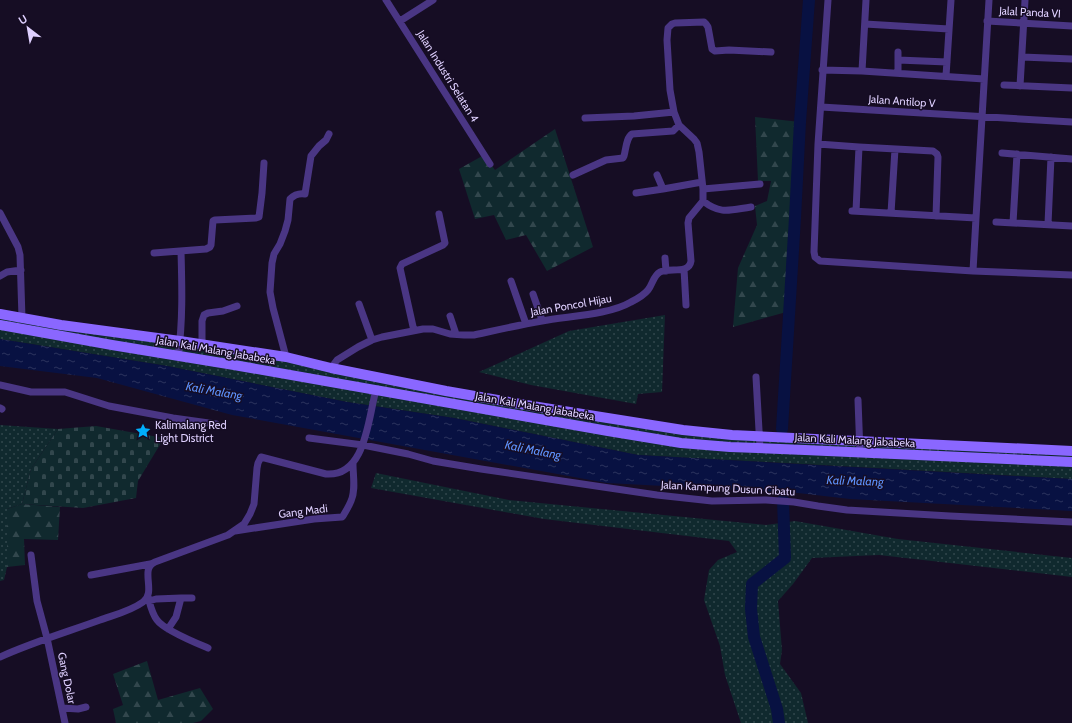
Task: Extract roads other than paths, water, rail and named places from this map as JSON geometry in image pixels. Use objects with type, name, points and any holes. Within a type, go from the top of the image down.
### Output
[{"type":"main road","name":"Jalan Kali Malang Jababeka","points":[[0,314],[286,357],[331,368],[465,394],[683,430],[732,435],[1072,451]]},
{"type":"main road","name":"Jalan Kali Malang Jababeka","points":[[0,325],[178,356],[375,394],[681,443],[764,449],[1072,462]]},
{"type":"main road","points":[[530,418],[532,406]]},
{"type":"street","name":"Jalan Industri Selatan 4","points":[[386,0],[490,164]]},
{"type":"street","points":[[400,21],[433,0]]},
{"type":"street","points":[[828,0],[818,144],[814,252],[817,259],[820,261],[973,271],[1072,275]]},
{"type":"street","points":[[862,71],[866,0]]},
{"type":"street","points":[[946,76],[951,0]]},
{"type":"street","points":[[973,271],[989,0]]},
{"type":"street","points":[[1020,86],[1025,0]]},
{"type":"street","name":"Jalal Panda VI","points":[[987,21],[1072,26]]},
{"type":"street","points":[[665,258],[666,271],[684,269],[690,265],[688,222],[689,218],[703,201],[699,152],[694,139],[679,125],[674,112],[669,76],[667,40],[669,27],[675,23],[704,22],[708,27],[713,50],[715,52],[729,50],[771,52]]},
{"type":"street","points":[[865,24],[949,29]]},
{"type":"street","points":[[898,52],[898,73]]},
{"type":"street","points":[[1022,57],[1072,59]]},
{"type":"street","points":[[898,60],[947,62]]},
{"type":"street","points":[[822,70],[862,71],[984,79]]},
{"type":"street","points":[[1004,85],[1072,88]]},
{"type":"street","name":"Jalan Antilop V","points":[[821,108],[1072,122]]},
{"type":"street","points":[[585,118],[634,116],[674,112]]},
{"type":"street","points":[[573,175],[606,160],[623,158],[629,136],[632,134],[673,131],[679,125]]},
{"type":"street","points":[[286,357],[270,292],[272,263],[274,254],[285,231],[288,220],[290,199],[294,195],[302,193],[305,194],[311,156],[326,140],[329,134]]},
{"type":"street","points":[[818,144],[934,151],[937,154],[936,216]]},
{"type":"street","points":[[859,147],[854,211],[976,218]]},
{"type":"street","points":[[891,213],[895,149]]},
{"type":"street","points":[[1002,153],[1072,159]]},
{"type":"street","points":[[1013,223],[1017,154]]},
{"type":"street","points":[[1048,224],[1051,157]]},
{"type":"street","points":[[154,254],[206,249],[210,247],[213,222],[216,220],[259,217],[264,163]]},
{"type":"street","points":[[657,175],[663,189]]},
{"type":"street","points":[[636,193],[702,185],[760,184]]},
{"type":"street","points":[[703,201],[712,208],[726,211],[752,207]]},
{"type":"street","points":[[0,213],[19,251],[22,318]]},
{"type":"street","points":[[414,331],[400,268],[402,264],[443,246],[445,243],[438,214]]},
{"type":"street","points":[[996,222],[1072,226]]},
{"type":"street","points":[[178,356],[182,284],[181,252]]},
{"type":"street","points":[[684,269],[686,305]]},
{"type":"street","points":[[0,276],[7,272],[21,270]]},
{"type":"street","name":"Jalan Poncol Hijau","points":[[331,368],[337,360],[358,347],[382,337],[423,330],[433,330],[450,334],[474,334],[542,320],[596,313],[620,308],[630,303],[648,290],[656,275],[666,271]]},
{"type":"street","points":[[511,281],[526,324]]},
{"type":"street","points":[[533,294],[542,320]]},
{"type":"street","points":[[359,304],[372,340]]},
{"type":"street","points":[[202,344],[202,321],[204,315],[237,306]]},
{"type":"street","points":[[450,316],[456,334]]},
{"type":"street","points":[[756,377],[764,449]]},
{"type":"street","points":[[0,385],[31,392],[65,392],[117,407],[173,418],[216,424]]},
{"type":"street","points":[[90,575],[150,564],[235,531],[244,524],[253,509],[258,465],[261,457],[326,474],[339,473],[348,468],[352,464],[367,435],[375,394]]},
{"type":"street","points":[[858,400],[860,453]]},
{"type":"street","name":"Jalan Kampung Dusun Cibatu","points":[[310,438],[363,444],[433,461],[657,496],[712,501],[766,500],[794,502],[847,510],[1072,522]]},
{"type":"street","name":"Gang Madi","points":[[235,531],[314,519],[342,517],[352,500],[354,490],[352,464]]},
{"type":"street","name":"Gang Dolar","points":[[31,555],[37,601],[47,638],[65,723]]},
{"type":"street","points":[[150,564],[148,573],[148,599],[157,621],[162,626],[208,648]]},
{"type":"street","points":[[168,629],[176,616],[181,598]]},
{"type":"street","points":[[0,657],[47,638],[129,610],[148,599],[192,598]]},
{"type":"street","points":[[62,708],[78,709],[86,707]]},
{"type":"water","name":"Kali Malang","points":[[0,339],[167,366],[347,402],[454,418],[638,455],[1072,479],[1072,511],[850,499],[798,493],[607,483],[232,415],[97,378],[0,366]]},
{"type":"waterway","points":[[782,429],[800,122],[809,0]]},
{"type":"waterway","points":[[779,723],[777,709],[754,637],[751,609],[752,584],[785,558],[783,500]]},
{"type":"place","name":"Kalimalang Red Light District","points":[[143,431]]}]
